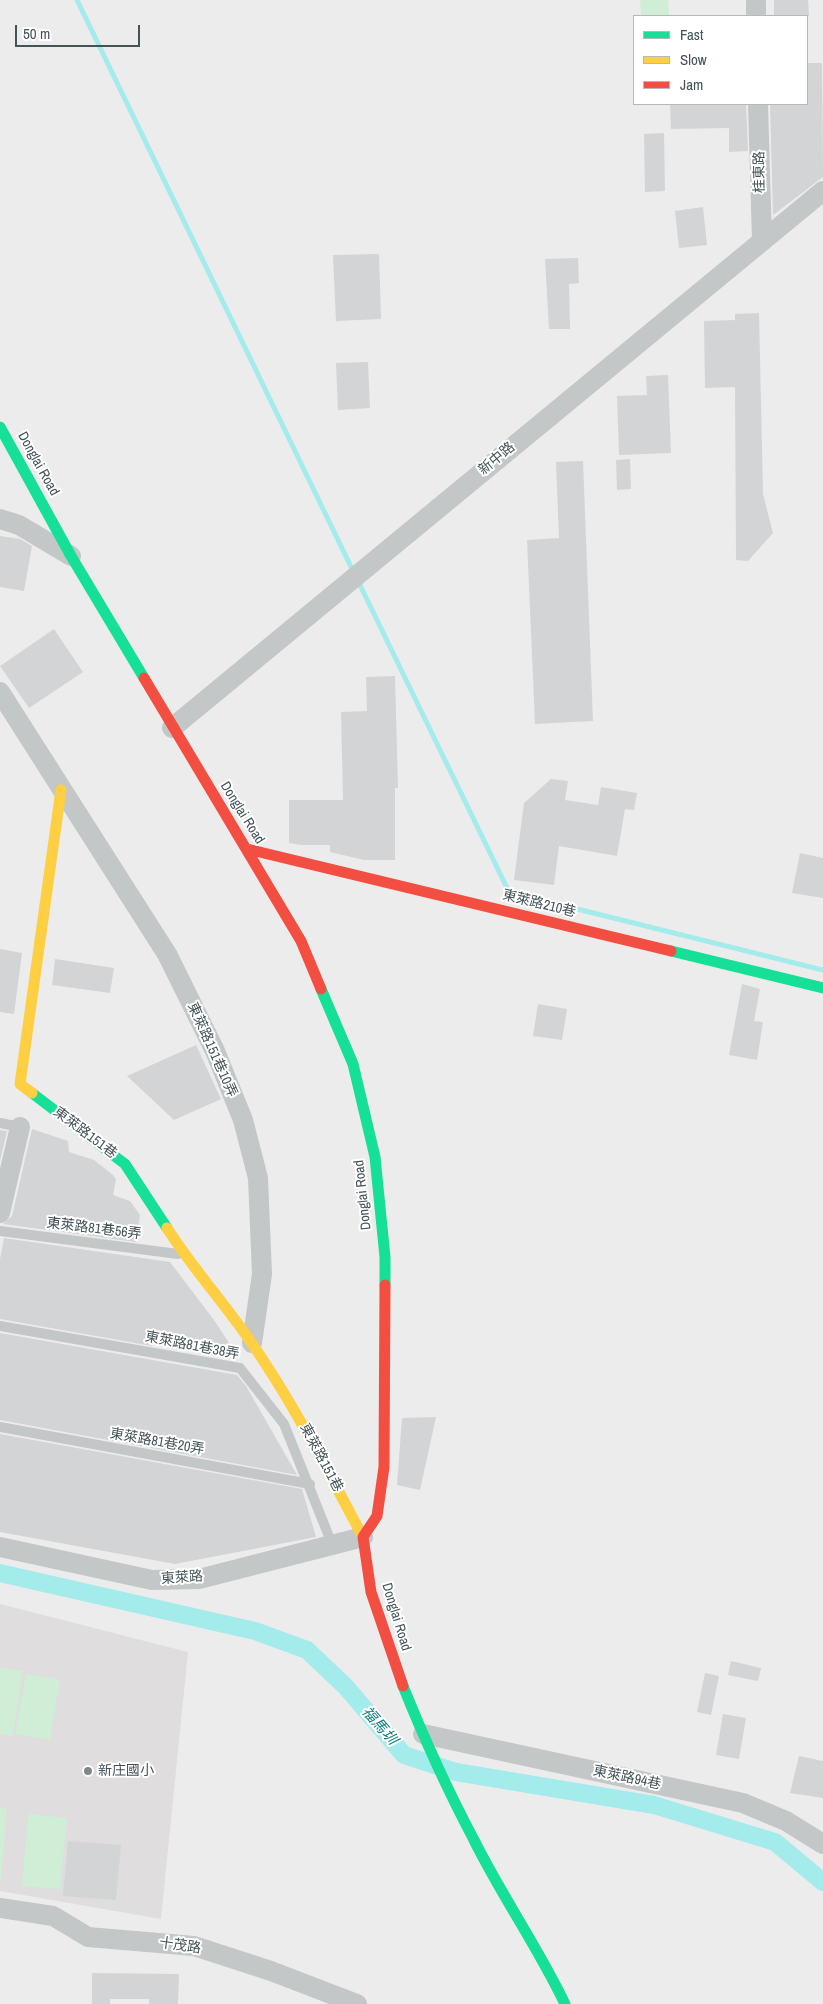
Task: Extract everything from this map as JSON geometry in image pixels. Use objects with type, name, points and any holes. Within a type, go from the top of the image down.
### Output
[{"type":"street","points":[[756,0],[756,15]]},
{"type":"street","name":"桂東路","points":[[758,105],[762,241]]},
{"type":"street","name":"新中路","points":[[172,728],[823,191]]},
{"type":"street","name":"Donglai Road","points":[[0,427],[71,556],[172,728],[301,941],[353,1064],[375,1157],[385,1257],[384,1467],[377,1516],[363,1537],[371,1592],[396,1669],[423,1734],[473,1839],[552,1977],[565,2004]]},
{"type":"street","points":[[0,519],[19,525],[71,556]]},
{"type":"street","points":[[0,692],[61,790]]},
{"type":"street","name":"東萊路151巷","points":[[61,790],[20,1084],[126,1164],[184,1254],[252,1343],[292,1404],[363,1537]]},
{"type":"street","name":"東萊路151巷10弄","points":[[61,790],[167,954],[215,1051],[244,1120],[258,1178],[262,1274],[252,1343]]},
{"type":"street","name":"東萊路210巷","points":[[247,849],[421,889],[823,988]]},
{"type":"street","points":[[0,1214],[20,1127]]},
{"type":"street","name":"東萊路","points":[[0,1546],[152,1580],[199,1579],[363,1537]]},
{"type":"street","name":"東萊路94巷","points":[[423,1734],[743,1803],[786,1821],[823,1844]]},
{"type":"street","name":"十茂路","points":[[0,1908],[53,1916],[88,1937],[194,1946],[271,1971],[357,2004]]},
{"type":"lane","points":[[0,1123],[20,1127]]},
{"type":"lane","name":"東萊路81巷56弄","points":[[0,1231],[184,1254]]},
{"type":"lane","name":"東萊路81巷38弄","points":[[0,1326],[240,1368],[284,1424],[310,1484],[332,1544]]},
{"type":"lane","name":"東萊路81巷20弄","points":[[0,1427],[310,1484]]},
{"type":"shaded area","name":"新庄國小","points":[[0,1604],[188,1652],[161,1919],[0,1891]]},
{"type":"green space","points":[[640,0],[668,0],[669,15],[641,15]]},
{"type":"green space","points":[[0,1667],[23,1671],[13,1736],[0,1734]]},
{"type":"green space","points":[[26,1674],[60,1679],[50,1740],[15,1734]]},
{"type":"green space","points":[[0,1807],[7,1808],[1,1879],[0,1879]]},
{"type":"green space","points":[[28,1814],[67,1818],[60,1889],[22,1886]]},
{"type":"building","points":[[774,0],[808,0],[809,16],[774,15]]},
{"type":"building","points":[[808,63],[822,63],[823,177],[773,215],[770,105],[808,105]]},
{"type":"building","points":[[670,105],[746,105],[748,151],[729,152],[729,128],[671,129]]},
{"type":"building","points":[[664,133],[665,191],[645,192],[644,134]]},
{"type":"building","points":[[703,207],[707,245],[679,248],[675,211]]},
{"type":"building","points":[[379,254],[381,319],[336,321],[333,255]]},
{"type":"building","points":[[578,258],[579,283],[569,284],[570,329],[549,329],[545,259]]},
{"type":"building","points":[[759,313],[763,494],[773,533],[748,561],[736,560],[735,387],[705,388],[704,321],[735,320],[735,314]]},
{"type":"building","points":[[368,362],[370,408],[338,410],[336,363]]},
{"type":"building","points":[[668,375],[671,453],[619,455],[617,396],[647,395],[646,376]]},
{"type":"building","points":[[630,459],[631,489],[617,490],[616,460]]},
{"type":"building","points":[[583,461],[593,721],[535,724],[527,540],[559,538],[556,462]]},
{"type":"building","points":[[0,536],[20,539],[32,546],[24,591],[0,587]]},
{"type":"building","points":[[54,629],[83,672],[29,708],[0,666]]},
{"type":"building","points":[[395,676],[398,788],[395,788],[395,860],[364,860],[330,852],[330,845],[289,843],[289,800],[343,800],[341,712],[367,711],[366,677]]},
{"type":"building","points":[[551,779],[568,781],[565,800],[598,805],[601,787],[637,793],[634,810],[625,809],[617,856],[559,846],[554,885],[514,880],[524,803]]},
{"type":"building","points":[[800,853],[823,858],[823,898],[792,893]]},
{"type":"building","points":[[0,949],[22,953],[14,1014],[0,1012]]},
{"type":"building","points":[[55,959],[114,968],[110,993],[52,985]]},
{"type":"building","points":[[742,984],[760,989],[754,1021],[763,1022],[757,1060],[729,1055]]},
{"type":"building","points":[[538,1004],[567,1009],[562,1040],[533,1036]]},
{"type":"building","points":[[196,1045],[221,1099],[174,1120],[127,1076]]},
{"type":"building","points":[[32,1129],[68,1141],[69,1152],[94,1160],[113,1175],[116,1179],[113,1195],[130,1201],[140,1215],[136,1242],[3,1224],[12,1216]]},
{"type":"building","points":[[0,1130],[7,1131],[0,1161]]},
{"type":"building","points":[[4,1238],[170,1262],[214,1320],[233,1349],[153,1337],[152,1346],[0,1319],[0,1259]]},
{"type":"building","points":[[0,1333],[237,1375],[246,1386],[297,1475],[0,1420]]},
{"type":"building","points":[[436,1417],[420,1490],[397,1485],[402,1418]]},
{"type":"building","points":[[0,1434],[302,1489],[316,1537],[175,1564],[0,1532]]},
{"type":"building","points":[[731,1661],[761,1668],[758,1681],[728,1675]]},
{"type":"building","points":[[705,1673],[719,1676],[711,1715],[697,1712]]},
{"type":"building","points":[[723,1714],[746,1718],[739,1759],[716,1755]]},
{"type":"building","points":[[799,1756],[823,1761],[823,1798],[790,1793]]},
{"type":"building","points":[[68,1841],[121,1845],[116,1900],[63,1896]]},
{"type":"building","points":[[92,1973],[179,1974],[178,2004],[149,2004],[149,1999],[110,1999],[110,2004],[92,2004]]},
{"type":"waterway","points":[[77,0],[354,573]]},
{"type":"waterway","points":[[358,581],[509,892],[823,970]]},
{"type":"waterway","name":"福馬圳","points":[[0,1573],[255,1631],[307,1650],[346,1687],[404,1755],[456,1772],[654,1805],[775,1842],[823,1882]]},
{"type":"traffic: fast","points":[[0,427],[71,556],[144,678]]},
{"type":"traffic: fast","points":[[671,951],[823,988]]},
{"type":"traffic: fast","points":[[321,989],[353,1064],[375,1157],[385,1257],[385,1285]]},
{"type":"traffic: fast","points":[[32,1093],[125,1164],[167,1228]]},
{"type":"traffic: fast","points":[[403,1686],[463,1820],[565,2004]]},
{"type":"traffic: slow","points":[[32,1093],[20,1084],[61,790]]},
{"type":"traffic: slow","points":[[167,1228],[243,1330],[268,1368],[311,1440],[363,1537]]},
{"type":"traffic: jam","points":[[144,678],[301,941],[321,989]]},
{"type":"traffic: jam","points":[[247,849],[671,951]]},
{"type":"traffic: jam","points":[[385,1285],[384,1467],[377,1516],[363,1537],[371,1592],[403,1686]]},
{"type":"place","name":"新庄國小","points":[[88,1771]]}]
